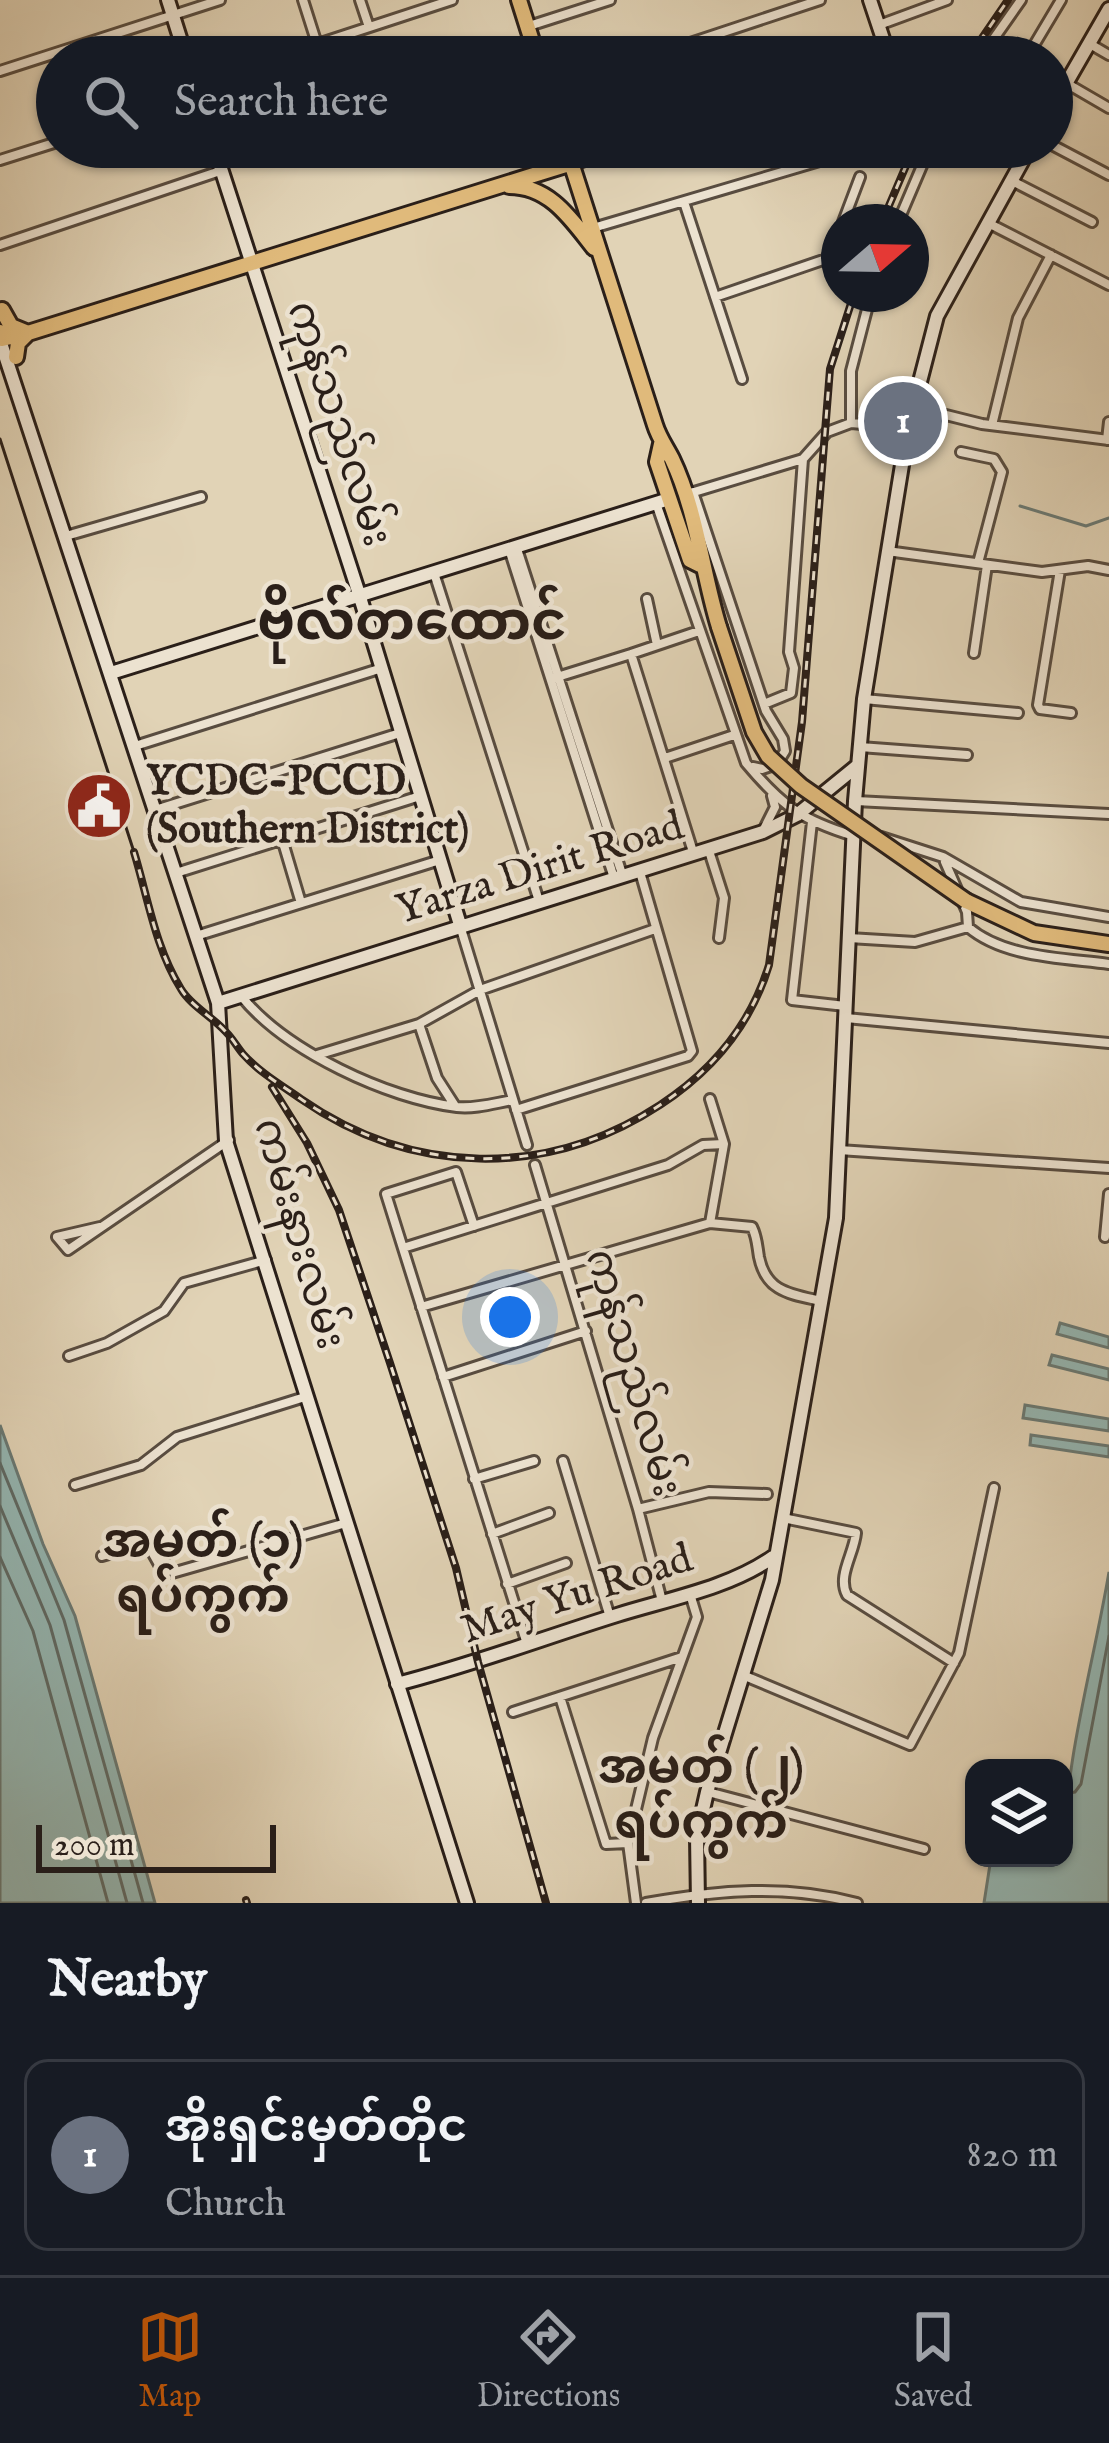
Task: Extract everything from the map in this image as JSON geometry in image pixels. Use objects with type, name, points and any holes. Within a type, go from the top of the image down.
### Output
[{"type":"main road","points":[[168,0],[179,36]]},
{"type":"main road","points":[[519,0],[530,36]]},
{"type":"main road","points":[[870,0],[882,36]]},
{"type":"main road","points":[[1073,84],[1088,44],[1109,9]]},
{"type":"main road","points":[[3,337],[558,168]]},
{"type":"main road","points":[[573,168],[661,444],[657,462],[676,497],[690,560],[700,565],[754,732],[768,756],[801,786],[996,919],[1034,934],[1109,944]]},
{"type":"main road","points":[[697,1898],[698,1836],[706,1792],[772,1580],[836,1218],[858,765],[886,550],[908,428],[937,316],[1019,168]]},
{"type":"main road","name":"ကုန်သည်လမ်း","points":[[222,170],[461,928]]},
{"type":"main road","points":[[492,187],[524,186],[542,193],[570,218],[601,257]]},
{"type":"main road","points":[[1,308],[11,326],[28,333]]},
{"type":"main road","name":"ကမ်းနားလမ်း","points":[[1,308],[3,337],[70,534]]},
{"type":"main road","points":[[16,357],[18,343],[28,333]]},
{"type":"main road","name":"ကမ်းနားလမ်း","points":[[3,337],[16,357],[221,1002],[228,1140],[469,1903]]},
{"type":"main road","points":[[114,672],[676,497]]},
{"type":"main road","name":"Yarza Dirit Road","points":[[221,1002],[763,832],[797,815],[858,765]]},
{"type":"main road","name":"ကမ်းနားလမ်း","points":[[308,1396],[399,1683]]},
{"type":"main road","name":"May Yu Road","points":[[399,1683],[690,1593],[758,1568],[773,1557]]},
{"type":"street","points":[[108,36],[220,0]]},
{"type":"street","points":[[303,0],[314,36]]},
{"type":"street","points":[[360,0],[369,27]]},
{"type":"street","points":[[341,36],[428,4],[452,0]]},
{"type":"street","points":[[527,27],[610,0]]},
{"type":"street","points":[[711,36],[820,0]]},
{"type":"street","points":[[878,25],[947,0]]},
{"type":"street","points":[[996,36],[1021,0]]},
{"type":"street","points":[[1040,36],[1061,0]]},
{"type":"street","points":[[1088,44],[1109,56]]},
{"type":"street","points":[[0,71],[36,59]]},
{"type":"street","points":[[1073,88],[1109,109]]},
{"type":"street","points":[[0,160],[36,149]]},
{"type":"street","points":[[1073,156],[1109,175]]},
{"type":"street","points":[[592,229],[797,168]]},
{"type":"street","points":[[906,204],[921,168]]},
{"type":"street","points":[[0,245],[222,170]]},
{"type":"street","points":[[850,204],[860,177]]},
{"type":"street","points":[[1012,181],[1092,222]]},
{"type":"street","points":[[683,202],[742,379]]},
{"type":"street","points":[[988,223],[1109,285]]},
{"type":"street","points":[[992,425],[1018,318],[1051,255]]},
{"type":"street","points":[[715,297],[821,261]]},
{"type":"street","points":[[851,423],[851,371],[866,312]]},
{"type":"street","points":[[913,406],[992,425],[1108,440],[1109,422]]},
{"type":"street","points":[[676,497],[803,459],[827,432],[851,423],[908,428]]},
{"type":"street","points":[[961,452],[994,459],[1001,472],[983,564],[974,653]]},
{"type":"street","points":[[764,704],[791,693],[794,668],[789,652],[803,459]]},
{"type":"street","points":[[70,534],[201,497]]},
{"type":"street","points":[[676,497],[699,632],[746,763],[772,794],[812,822],[943,857],[1021,902],[1109,917]]},
{"type":"street","points":[[676,497],[783,739],[785,751],[770,768],[746,763]]},
{"type":"street","points":[[512,547],[619,880]]},
{"type":"street","points":[[886,550],[1042,572],[1088,566],[1109,570]]},
{"type":"street","points":[[1060,570],[1038,704],[1040,709],[1071,713]]},
{"type":"street","points":[[433,571],[540,904]]},
{"type":"street","points":[[647,599],[657,646]]},
{"type":"street","points":[[554,678],[699,632]]},
{"type":"street","points":[[631,654],[694,857]]},
{"type":"street","points":[[138,745],[382,668]]},
{"type":"street","points":[[864,700],[1018,713]]},
{"type":"street","points":[[158,808],[401,733]]},
{"type":"street","points":[[665,758],[734,735]]},
{"type":"street","points":[[860,747],[967,755]]},
{"type":"street","points":[[763,832],[775,807],[772,794]]},
{"type":"street","points":[[179,872],[420,796]]},
{"type":"street","points":[[855,801],[1109,814]]},
{"type":"street","points":[[812,822],[792,1000],[845,1012],[1109,1043]]},
{"type":"street","points":[[282,839],[302,903]]},
{"type":"street","points":[[709,851],[724,898],[719,938]]},
{"type":"street","points":[[943,857],[967,912],[968,927],[978,936],[1029,953],[1109,964]]},
{"type":"street","points":[[199,935],[440,860]]},
{"type":"street","points":[[242,997],[257,1016],[316,1055],[397,1093],[456,1107],[515,1105],[688,1056],[690,1041],[640,872]]},
{"type":"street","points":[[849,938],[915,942],[968,927]]},
{"type":"street","points":[[461,928],[527,1145]]},
{"type":"street","points":[[316,1055],[419,1024],[481,990],[656,929]]},
{"type":"street","points":[[419,1024],[437,1078],[456,1107]]},
{"type":"street","points":[[710,1099],[724,1144],[710,1222]]},
{"type":"street","points":[[100,1227],[57,1237],[68,1250],[228,1140]]},
{"type":"street","points":[[403,1248],[668,1166],[703,1145],[724,1144]]},
{"type":"street","points":[[839,1150],[1109,1168]]},
{"type":"street","name":"ကုန်သည်လမ်း","points":[[535,1165],[662,1601]]},
{"type":"street","points":[[474,1226],[458,1173],[388,1193],[527,1646]]},
{"type":"street","points":[[1105,1237],[1109,1194]]},
{"type":"street","points":[[421,1307],[710,1222],[752,1227],[772,1286],[822,1301]]},
{"type":"street","points":[[69,1356],[150,1321],[171,1305],[184,1283],[266,1260]]},
{"type":"street","points":[[443,1377],[586,1331]]},
{"type":"street","points":[[76,1485],[141,1465],[177,1437],[308,1396]]},
{"type":"street","points":[[474,1479],[534,1461]]},
{"type":"street","points":[[563,1461],[610,1617]]},
{"type":"street","points":[[745,1676],[910,1744],[955,1663],[994,1488]]},
{"type":"street","points":[[638,1509],[709,1492],[767,1493]]},
{"type":"street","points":[[492,1534],[549,1513]]},
{"type":"street","points":[[781,1518],[856,1533],[854,1553],[844,1574],[847,1595],[955,1663]]},
{"type":"street","points":[[102,1556],[147,1543],[165,1576],[346,1523]]},
{"type":"street","points":[[507,1584],[566,1563]]},
{"type":"street","points":[[636,1903],[628,1843],[653,1738],[697,1617],[690,1593]]},
{"type":"street","points":[[513,1712],[683,1656]]},
{"type":"street","points":[[560,1697],[606,1844],[628,1843]]},
{"type":"street","points":[[706,1792],[924,1849]]},
{"type":"street","points":[[646,1903],[779,1888],[857,1903]]},
{"type":"water","points":[[1060,1323],[1109,1337],[1109,1348],[1057,1334]]},
{"type":"water","points":[[1052,1355],[1109,1369],[1109,1380],[1049,1365]]},
{"type":"water","points":[[1025,1405],[1109,1419],[1109,1431],[1023,1418]]},
{"type":"water","points":[[0,1425],[75,1616],[155,1903],[0,1903]]},
{"type":"water","points":[[1031,1435],[1109,1446],[1109,1457],[1030,1445]]},
{"type":"water","points":[[1109,1572],[1109,1903],[984,1903],[990,1867],[1073,1867],[1074,1750]]},
{"type":"waterway","points":[[1020,506],[1086,526],[1109,518]]},
{"type":"tram line","points":[[0,439],[134,852]]},
{"type":"railway","points":[[983,36],[1008,0]]},
{"type":"railway","points":[[890,204],[905,168]]},
{"type":"railway","points":[[134,852],[158,939],[185,995],[256,1067],[344,1124],[388,1143],[434,1154],[480,1159],[526,1156],[617,1129],[679,1092],[713,1061],[740,1026],[769,965],[802,722],[830,369],[848,312]]},
{"type":"railway","points":[[272,1087],[307,1143],[339,1210],[456,1568],[546,1903]]},
{"type":"place","name":"အိုးရှင်းမှတ်တိုင","points":[[903,421]]},
{"type":"place","name":"YCDC-PCCD (Southern District)","points":[[99,806]]},
{"type":"district","name":"ဗိုလ်တထောင်","points":[[412,624]]},
{"type":"district","name":"အမှတ် (၁) ရပ်ကွက်","points":[[203,1572]]},
{"type":"district","name":"အမှတ် (၂) ရပ်ကွက်","points":[[701,1798]]}]
